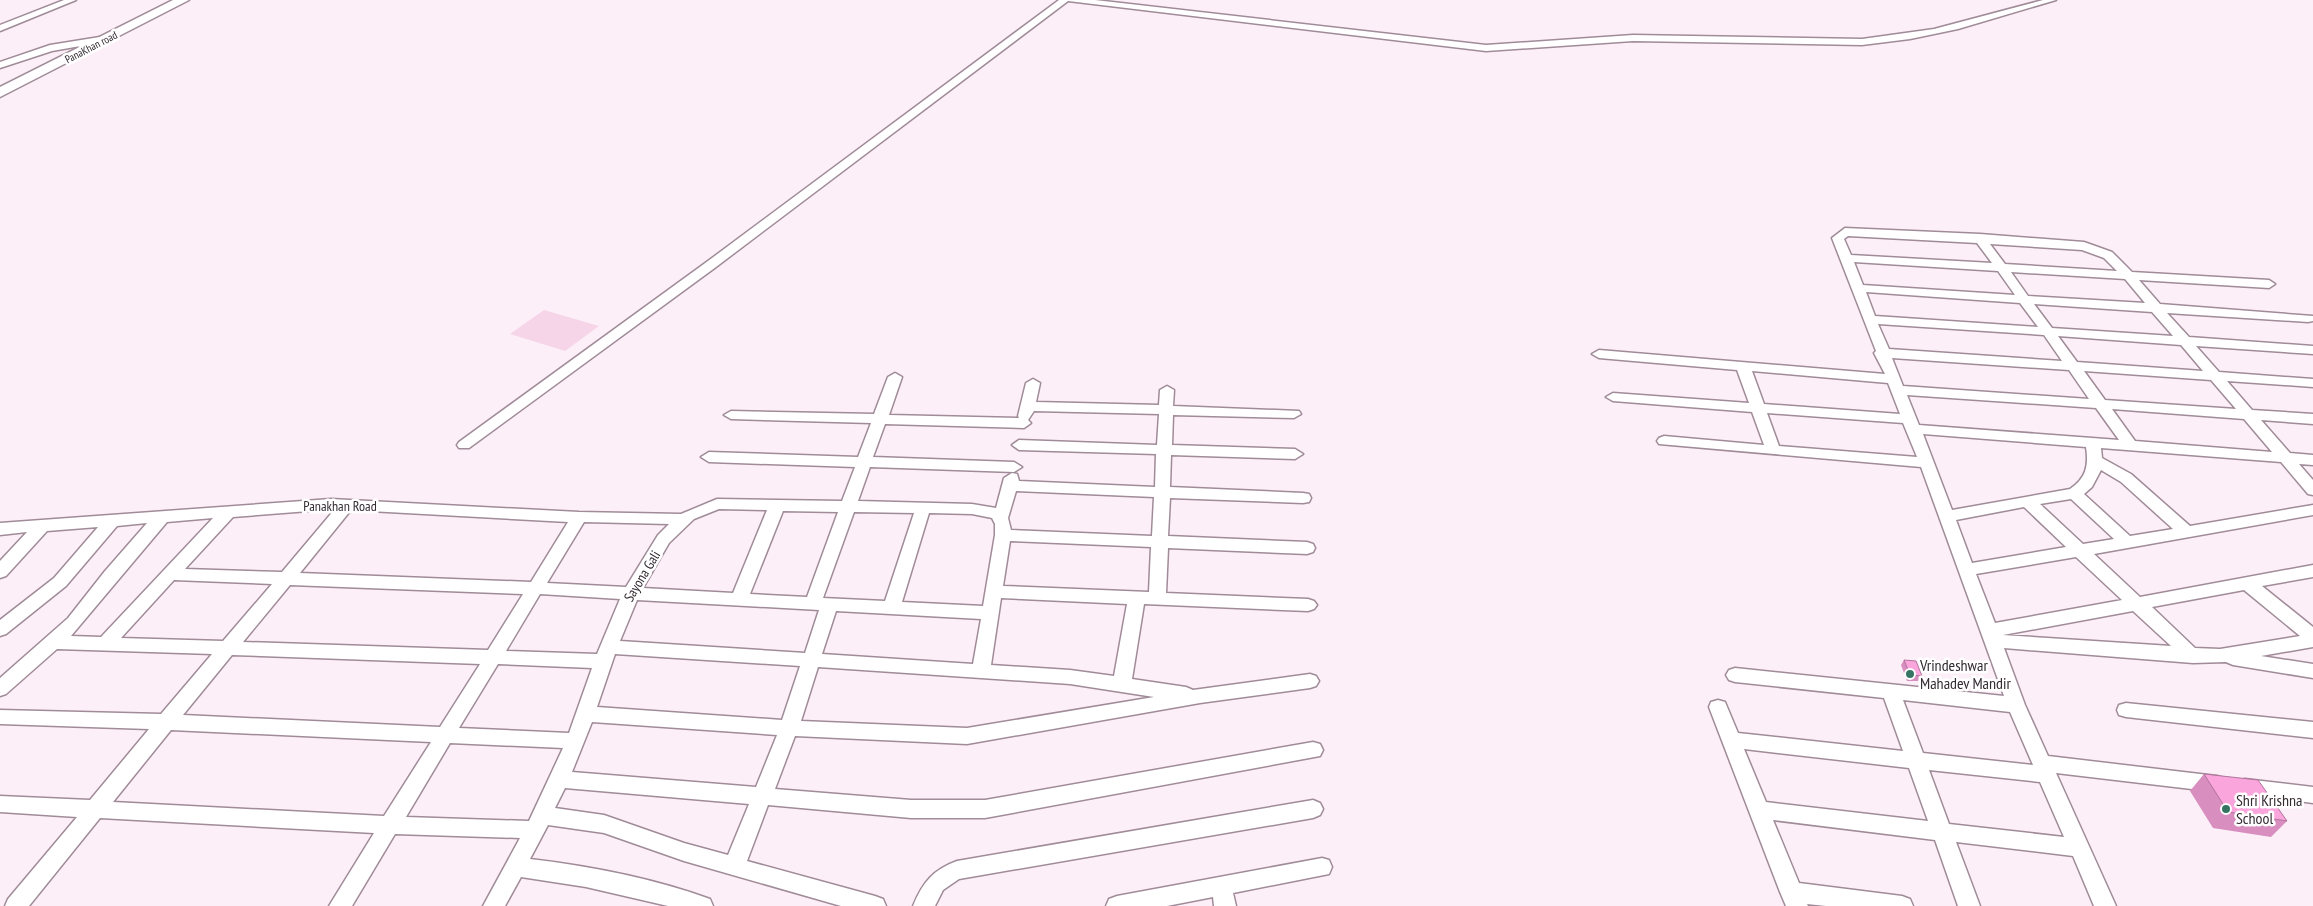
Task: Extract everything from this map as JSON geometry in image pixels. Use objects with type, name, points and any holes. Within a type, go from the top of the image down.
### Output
[{"type":"street","points":[[0,28],[72,0]]},
{"type":"street","name":"PanaKhan road","points":[[0,94],[183,0]]},
{"type":"street","points":[[464,445],[712,264],[1065,0]]},
{"type":"street","points":[[1072,0],[1500,48],[1633,38],[1862,42],[1889,40],[1952,28],[2052,0]]},
{"type":"street","points":[[0,65],[50,48],[106,39]]},
{"type":"street","points":[[2104,906],[2016,705],[1926,463],[1844,258],[1838,238],[1846,232],[1980,238],[2058,243],[2094,248],[2108,255],[2128,275],[2313,490]]},
{"type":"street","points":[[1980,238],[2049,331],[2130,446]]},
{"type":"street","points":[[1844,258],[2269,284]]},
{"type":"street","points":[[1856,288],[2308,318]]},
{"type":"street","points":[[1868,319],[2313,350]]},
{"type":"street","points":[[1881,352],[2313,384]]},
{"type":"street","points":[[1599,354],[1743,366],[1894,384],[2099,404],[2313,419]]},
{"type":"street","points":[[1743,366],[1773,450]]},
{"type":"street","points":[[734,867],[764,796],[789,728],[811,660],[821,603],[849,508],[895,377]]},
{"type":"street","points":[[981,671],[1003,535],[1002,517],[1033,383]]},
{"type":"street","points":[[1158,599],[1161,492],[1167,390]]},
{"type":"street","points":[[1613,397],[1757,408],[2093,443],[2313,460]]},
{"type":"street","points":[[1028,406],[1294,414]]},
{"type":"street","points":[[731,415],[1024,422]]},
{"type":"street","points":[[1664,441],[1926,463]]},
{"type":"street","points":[[1946,516],[2029,503],[2074,493],[2087,485],[2096,460],[2093,443]]},
{"type":"street","points":[[1019,445],[1295,454]]},
{"type":"street","points":[[709,456],[1014,467]]},
{"type":"street","points":[[2096,460],[2126,478],[2187,532]]},
{"type":"street","points":[[1009,486],[1303,498]]},
{"type":"street","points":[[2074,493],[2127,542]]},
{"type":"street","points":[[2029,503],[2135,604],[2193,656]]},
{"type":"street","points":[[16,906],[166,722],[348,504]]},
{"type":"street","name":"Panakhan Road","points":[[0,529],[348,504],[579,517],[681,519]]},
{"type":"street","name":"Sayona Gali","points":[[494,906],[560,779],[587,714],[605,654],[630,593],[656,550],[681,519],[702,506],[717,504],[972,509],[993,512],[1002,517]]},
{"type":"street","points":[[739,599],[777,506]]},
{"type":"street","points":[[892,608],[923,509]]},
{"type":"street","points":[[1966,570],[2313,510]]},
{"type":"street","points":[[105,644],[229,512]]},
{"type":"street","points":[[0,689],[54,642],[87,608],[111,575],[162,517]]},
{"type":"street","points":[[340,906],[579,517]]},
{"type":"street","points":[[0,629],[60,582],[112,521]]},
{"type":"street","points":[[0,572],[42,526]]},
{"type":"street","points":[[1003,535],[1307,548]]},
{"type":"street","points":[[1991,636],[2135,604],[2313,571]]},
{"type":"street","points":[[170,574],[535,588],[990,613]]},
{"type":"street","points":[[2247,583],[2313,639]]},
{"type":"street","points":[[994,592],[1308,605]]},
{"type":"street","points":[[1122,684],[1136,598]]},
{"type":"street","points":[[1991,636],[2193,656],[2220,656],[2313,671]]},
{"type":"street","points":[[2220,656],[2313,639]]},
{"type":"street","points":[[54,642],[492,657],[605,654],[811,660],[1070,677],[1200,696]]},
{"type":"street","points":[[1735,675],[2016,705]]},
{"type":"street","points":[[587,714],[789,728],[967,736],[1200,696],[1310,681]]},
{"type":"street","points":[[1891,692],[1969,906]]},
{"type":"street","points":[[1718,707],[1794,899],[1902,906]]},
{"type":"street","points":[[2126,710],[2313,730]]},
{"type":"street","points":[[0,717],[166,722],[576,741]]},
{"type":"street","points":[[1730,740],[1916,760],[2044,769],[2313,795]]},
{"type":"street","points":[[560,779],[911,809],[985,809],[1313,750]]},
{"type":"street","points":[[0,804],[390,825],[538,822],[604,824],[734,867],[873,906]]},
{"type":"street","points":[[924,906],[929,892],[937,881],[946,874],[957,870],[1313,809]]},
{"type":"street","points":[[1758,810],[2079,848]]},
{"type":"street","points":[[515,867],[558,871],[634,886],[702,906]]},
{"type":"street","points":[[1117,906],[1223,896],[1322,867]]},
{"type":"shaded area","points":[[544,310],[599,326],[565,351],[510,334]]},
{"type":"building","points":[[1904,660],[1916,661],[1922,676],[1910,675]]},
{"type":"building","points":[[2204,774],[2258,780],[2287,821],[2228,812]]},
{"type":"place","name":"Vrindeshwar Mahadev Mandir","points":[[1910,674]]},
{"type":"place","name":"Shri Krishna School","points":[[2226,809]]}]
